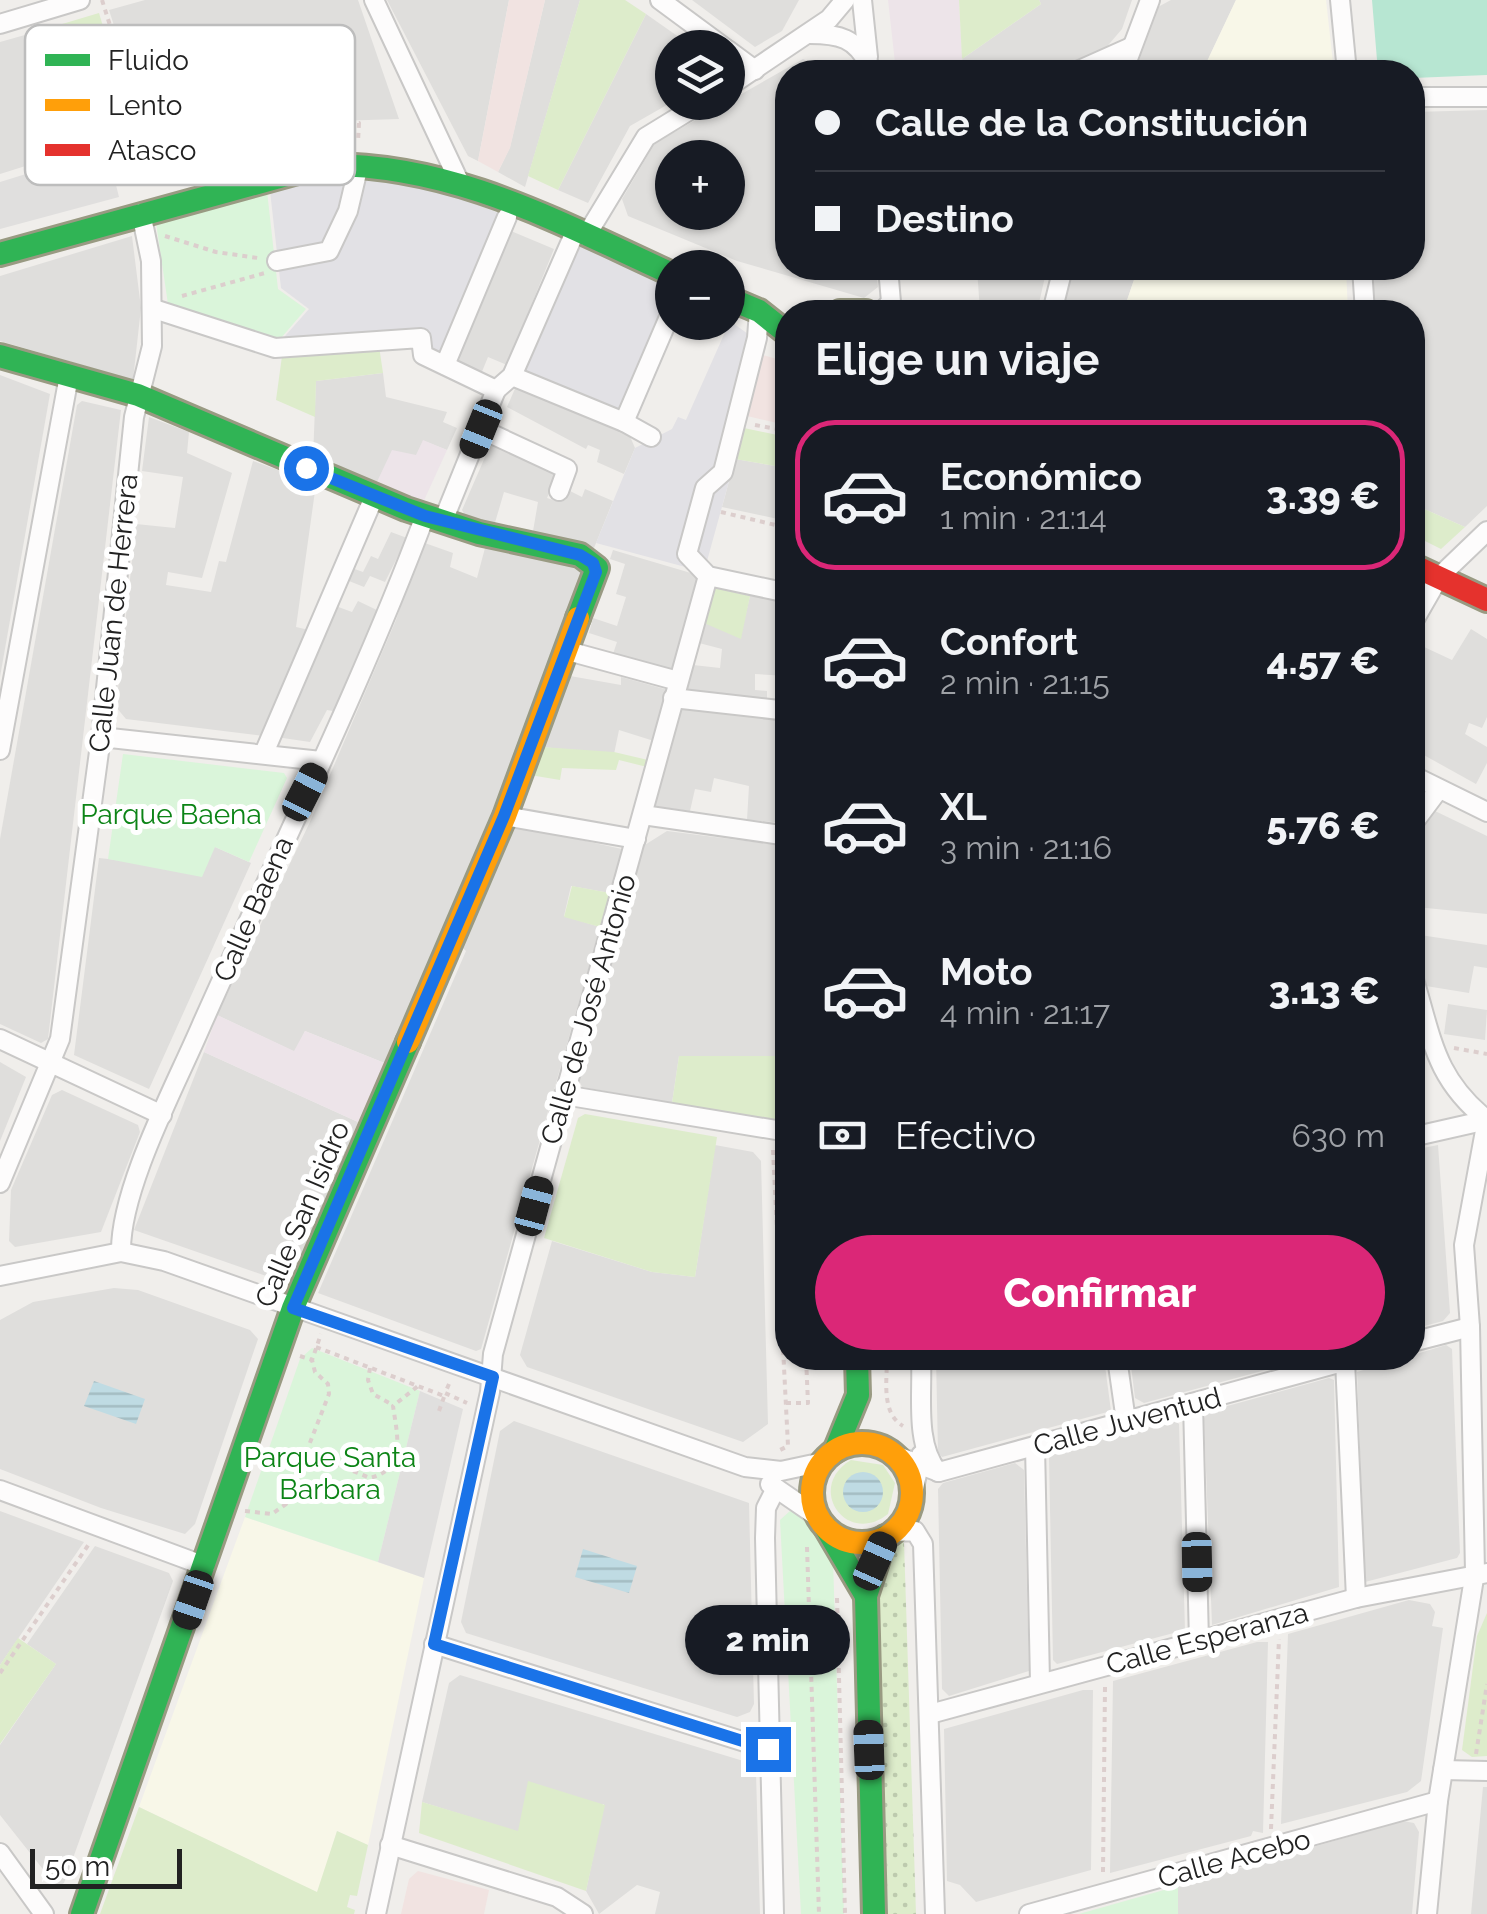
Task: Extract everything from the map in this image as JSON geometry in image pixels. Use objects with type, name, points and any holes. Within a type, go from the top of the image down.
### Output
[{"type":"street","points":[[374,0],[458,179]]},
{"type":"street","points":[[660,0],[700,30]]},
{"type":"street","points":[[745,76],[809,34],[845,0]]},
{"type":"street","points":[[862,0],[868,60]]},
{"type":"street","points":[[1127,60],[1150,0]]},
{"type":"street","points":[[1340,0],[1347,60]]},
{"type":"street","points":[[0,24],[70,2]]},
{"type":"street","points":[[809,34],[847,38],[860,46],[865,60]]},
{"type":"street","points":[[1102,60],[1131,47]]},
{"type":"street","points":[[745,63],[755,70]]},
{"type":"street","points":[[1425,97],[1487,97]]},
{"type":"street","points":[[154,306],[275,348],[421,338],[423,355],[496,390],[512,376],[580,234],[646,138],[674,120]]},
{"type":"street","points":[[355,163],[458,179],[655,267]]},
{"type":"street","points":[[355,182],[357,174]]},
{"type":"street","points":[[0,254],[252,185]]},
{"type":"street","points":[[284,260],[328,251],[348,211],[354,185]]},
{"type":"street","name":"Calle Juan de Herrera","points":[[0,1182],[60,1039],[101,737],[138,395],[152,346],[154,306],[142,213]]},
{"type":"street","points":[[445,366],[507,217]]},
{"type":"street","points":[[745,306],[775,324]]},
{"type":"street","points":[[759,312],[775,313]]},
{"type":"street","points":[[759,312],[757,338],[723,472],[705,488],[687,554],[706,574],[775,590]]},
{"type":"street","points":[[624,422],[659,340]]},
{"type":"street","points":[[0,356],[138,395],[434,519]]},
{"type":"street","points":[[0,750],[69,376]]},
{"type":"street","points":[[512,376],[624,422],[650,438]]},
{"type":"street","name":"Calle Baena","points":[[121,1252],[120,1225],[162,1116],[321,761],[434,519],[481,429],[496,390]]},
{"type":"street","points":[[481,429],[568,469],[558,491]]},
{"type":"street","points":[[264,752],[374,496]]},
{"type":"street","name":"Calle San Isidro","points":[[82,1914],[293,1308],[504,816],[596,572],[593,563],[580,555],[434,519]]},
{"type":"street","points":[[1425,601],[1439,577],[1487,530]]},
{"type":"street","points":[[1425,571],[1487,600]]},
{"type":"street","name":"Calle de José Antonio","points":[[376,1914],[493,1377],[493,1354],[706,574]]},
{"type":"street","points":[[568,650],[675,689],[775,708]]},
{"type":"street","points":[[101,737],[321,761]]},
{"type":"street","points":[[1425,781],[1487,812]]},
{"type":"street","points":[[1425,808],[1439,789]]},
{"type":"street","points":[[643,815],[775,834]]},
{"type":"street","points":[[504,816],[636,839]]},
{"type":"street","points":[[1425,1013],[1457,1097],[1487,1120]]},
{"type":"street","points":[[0,1039],[162,1116]]},
{"type":"street","points":[[564,1095],[775,1130]]},
{"type":"street","points":[[1425,1135],[1487,1120]]},
{"type":"street","points":[[1427,1914],[1443,1770],[1481,1572],[1464,1244],[1487,1120]]},
{"type":"street","points":[[1,1272],[121,1252],[164,1261],[745,1467],[780,1471],[860,1442],[938,1472]]},
{"type":"street","points":[[1468,1284],[1487,1285]]},
{"type":"street","points":[[1425,1339],[1470,1327]]},
{"type":"street","points":[[858,1370],[858,1395],[812,1488],[822,1522],[866,1596]]},
{"type":"street","points":[[922,1370],[924,1440],[929,1460],[938,1472]]},
{"type":"street","points":[[1119,1370],[1126,1420]]},
{"type":"street","name":"Calle Juventud","points":[[938,1472],[1312,1370]]},
{"type":"street","points":[[1351,1370],[1356,1598]]},
{"type":"street","points":[[858,1395],[901,1456],[912,1498],[890,1534],[866,1596],[874,1914]]},
{"type":"street","points":[[1193,1403],[1200,1641]]},
{"type":"street","points":[[901,1456],[924,1440]]},
{"type":"street","points":[[1035,1446],[1040,1682]]},
{"type":"street","points":[[745,1467],[854,1542],[915,1531],[923,1544],[935,1914]]},
{"type":"street","points":[[774,1914],[764,1538],[766,1508],[776,1488]]},
{"type":"street","points":[[0,1490],[205,1566]]},
{"type":"street","name":"Calle Esperanza","points":[[930,1714],[1356,1598],[1481,1572]]},
{"type":"street","points":[[434,1644],[768,1749]]},
{"type":"street","points":[[1443,1770],[1480,1771]]},
{"type":"street","name":"Calle Acebo","points":[[1030,1914],[1438,1802]]},
{"type":"street","points":[[390,1845],[557,1897],[583,1914]]},
{"type":"street","points":[[0,1853],[44,1914]]},
{"type":"path","points":[[102,0],[110,25]]},
{"type":"path","points":[[355,124],[359,124],[358,142]]},
{"type":"path","points":[[154,306],[287,267],[284,260],[216,252],[164,236]]},
{"type":"path","points":[[746,422],[775,428]]},
{"type":"path","points":[[721,512],[775,525]]},
{"type":"path","points":[[1435,1045],[1487,1054]]},
{"type":"path","points":[[226,1506],[263,1516],[280,1511],[330,1388],[315,1372],[312,1360],[326,1320]]},
{"type":"path","points":[[316,1347],[468,1401],[464,1417],[483,1423]]},
{"type":"path","points":[[280,1349],[312,1360]]},
{"type":"path","points":[[439,1412],[456,1365]]},
{"type":"path","points":[[370,1368],[368,1380],[373,1394],[394,1406]]},
{"type":"path","points":[[784,1370],[788,1446]]},
{"type":"path","points":[[786,1403],[808,1403],[807,1370]]},
{"type":"path","points":[[887,1370],[890,1414],[924,1440]]},
{"type":"path","points":[[394,1406],[418,1386]]},
{"type":"path","points":[[306,1452],[370,1478],[378,1477],[392,1464],[399,1446],[394,1406]]},
{"type":"path","points":[[0,1673],[100,1528]]},
{"type":"path","points":[[807,1547],[819,1914]]},
{"type":"path","points":[[836,1581],[845,1914]]},
{"type":"path","points":[[1270,1848],[1280,1619]]},
{"type":"path","points":[[1103,1894],[1105,1667]]},
{"type":"path","points":[[1480,1771],[1487,1684]]},
{"type":"shaded area","points":[[145,0],[358,0],[399,119],[355,120],[355,25],[114,25],[109,10]]},
{"type":"shaded area","points":[[387,0],[509,0],[478,161],[468,156]]},
{"type":"shaded area","points":[[509,0],[545,0],[510,148],[498,172],[478,161]]},
{"type":"shaded area","points":[[545,0],[580,0],[525,187],[498,172],[510,147]]},
{"type":"shaded area","points":[[692,0],[799,0],[782,31],[755,47],[745,40],[745,30],[732,30]]},
{"type":"shaded area","points":[[888,0],[959,0],[962,60],[895,60]]},
{"type":"shaded area","points":[[1039,0],[1132,0],[1122,29],[1104,50],[1079,60],[962,60],[962,59],[1041,4]]},
{"type":"shaded area","points":[[1171,0],[1236,0],[1208,60],[1139,60],[1156,8]]},
{"type":"shaded area","points":[[1236,0],[1326,0],[1333,60],[1208,60]]},
{"type":"shaded area","points":[[646,14],[669,30],[655,30],[655,112],[630,126],[588,203],[558,190]]},
{"type":"shaded area","points":[[25,35],[25,166],[0,174],[0,42]]},
{"type":"shaded area","points":[[775,75],[775,272],[745,263],[745,250],[710,250],[662,230],[745,230],[745,140],[660,140],[696,120],[745,120],[745,92]]},
{"type":"shaded area","points":[[1487,110],[1487,506],[1465,527],[1425,509],[1425,300],[1372,300],[1372,280],[1425,280],[1425,112]]},
{"type":"shaded area","points":[[655,143],[655,227],[628,216],[622,199]]},
{"type":"shaded area","points":[[355,173],[441,189],[510,218],[452,362],[423,355],[421,339],[278,344],[309,309],[281,288],[270,191],[291,185],[355,185]]},
{"type":"shaded area","points":[[25,174],[25,185],[116,185],[119,197],[0,229],[0,182]]},
{"type":"shaded area","points":[[506,229],[554,249],[507,365],[488,357],[481,374],[452,362]]},
{"type":"shaded area","points":[[575,232],[655,267],[655,340],[659,340],[624,422],[513,376]]},
{"type":"shaded area","points":[[132,236],[141,308],[133,380],[0,341],[0,276]]},
{"type":"shaded area","points":[[802,280],[877,280],[878,287],[864,298]]},
{"type":"shaded area","points":[[978,280],[1044,280],[1040,300],[979,300]]},
{"type":"shaded area","points":[[1070,280],[1134,280],[1127,300],[1066,300]]},
{"type":"shaded area","points":[[1134,280],[1347,280],[1347,300],[1127,300]]},
{"type":"shaded area","points":[[745,332],[766,347],[704,572],[596,543],[635,448],[672,429],[678,417],[686,420],[722,340],[745,340]]},
{"type":"shaded area","points":[[763,355],[775,358],[775,423],[747,416]]},
{"type":"shaded area","points":[[383,373],[386,397],[447,412],[443,422],[457,428],[447,450],[424,441],[416,456],[402,456],[375,486],[313,459],[316,381]]},
{"type":"shaded area","points":[[0,375],[50,394],[0,677]]},
{"type":"shaded area","points":[[517,384],[629,434],[635,448],[624,474],[597,462],[600,450],[588,445],[586,449],[507,407]]},
{"type":"shaded area","points":[[82,401],[121,410],[48,1039],[41,1043],[0,1024],[0,839],[77,405]]},
{"type":"shaded area","points":[[149,417],[189,432],[187,453],[232,473],[202,578],[168,572],[166,585],[211,592],[219,561],[226,562],[253,461],[316,484],[296,627],[309,630],[264,736],[126,719],[116,707],[136,524],[175,528],[183,477],[142,471]]},
{"type":"shaded area","points":[[423,440],[447,450],[421,507],[375,486],[392,450],[416,455]]},
{"type":"shaded area","points":[[492,441],[558,473],[547,498],[556,501],[570,491],[582,497],[585,489],[613,501],[594,548],[532,537],[538,502],[504,492],[494,526],[467,519],[462,510]]},
{"type":"shaded area","points":[[735,459],[775,466],[775,518],[722,507]]},
{"type":"shaded area","points":[[391,532],[407,538],[385,582],[370,576],[364,587],[344,579],[349,567],[363,572],[371,556],[378,559]]},
{"type":"shaded area","points":[[422,542],[453,553],[450,567],[477,578],[485,548],[577,563],[582,572],[530,719],[387,1064],[305,1031],[295,1052],[217,1015],[309,824],[396,620]]},
{"type":"shaded area","points":[[613,550],[701,576],[672,674],[612,657],[617,642],[589,633],[593,618],[617,626],[626,597],[616,594],[625,564],[610,559]]},
{"type":"shaded area","points":[[750,596],[775,600],[775,675],[755,674],[755,690],[767,691],[767,704],[685,696],[693,665],[720,668],[722,649],[699,643],[704,623],[730,631],[743,625]]},
{"type":"shaded area","points":[[358,601],[381,612],[338,712],[327,710],[310,742],[276,737],[333,605],[352,612]]},
{"type":"shaded area","points":[[1471,629],[1487,639],[1487,717],[1482,728],[1469,723],[1465,734],[1487,747],[1487,763],[1476,784],[1425,756],[1425,647],[1452,660]]},
{"type":"shaded area","points":[[570,676],[621,685],[621,677],[668,690],[654,741],[619,730],[614,754],[542,747]]},
{"type":"shaded area","points":[[681,703],[750,709],[751,717],[775,719],[775,822],[747,820],[749,786],[714,778],[711,792],[695,789],[690,811],[653,806]]},
{"type":"shaded area","points":[[1435,811],[1487,836],[1487,914],[1425,908],[1425,824]]},
{"type":"shaded area","points":[[512,825],[622,849],[610,893],[571,886],[564,916],[600,927],[481,1349],[476,1351],[318,1293],[466,951],[461,946]]},
{"type":"shaded area","points":[[667,831],[775,844],[775,1056],[679,1056],[672,1103],[582,1087],[577,1076],[640,848]]},
{"type":"shaded area","points":[[215,847],[251,863],[149,1089],[74,1055],[99,858],[135,862]]},
{"type":"shaded area","points":[[1425,936],[1487,945],[1487,968],[1474,966],[1469,993],[1426,986]]},
{"type":"shaded area","points":[[1448,1004],[1487,1010],[1485,1040],[1444,1034]]},
{"type":"shaded area","points":[[217,1015],[294,1051],[305,1031],[387,1064],[358,1122],[204,1052]]},
{"type":"shaded area","points":[[204,1052],[358,1122],[289,1284],[134,1230]]},
{"type":"shaded area","points":[[0,1062],[26,1077],[0,1141]]},
{"type":"shaded area","points":[[62,1090],[138,1125],[140,1132],[101,1232],[15,1247],[9,1241],[11,1190],[52,1095]]},
{"type":"shaded area","points":[[715,1145],[753,1152],[761,1161],[768,1424],[743,1442],[527,1367],[520,1355],[552,1241],[652,1272],[695,1277]]},
{"type":"shaded area","points":[[1438,1145],[1450,1313],[1443,1321],[1425,1326],[1425,1148]]},
{"type":"shaded area","points":[[114,1288],[138,1290],[250,1330],[258,1339],[195,1524],[185,1534],[101,1508],[0,1469],[0,1320],[33,1302]]},
{"type":"shaded area","points":[[1446,1345],[1452,1349],[1460,1553],[1457,1558],[1365,1582],[1357,1372],[1425,1370],[1425,1351]]},
{"type":"shaded area","points":[[936,1370],[1106,1370],[1111,1411],[942,1457],[938,1452]]},
{"type":"shaded area","points":[[1132,1370],[1266,1370],[1144,1403],[1135,1398]]},
{"type":"shaded area","points":[[1329,1378],[1334,1380],[1339,1587],[1212,1625],[1204,1418],[1209,1411]]},
{"type":"shaded area","points":[[420,1391],[463,1409],[424,1578],[378,1562]]},
{"type":"shaded area","points":[[1174,1420],[1179,1424],[1185,1630],[1057,1664],[1053,1660],[1049,1458],[1054,1453]]},
{"type":"shaded area","points":[[514,1421],[749,1503],[754,1704],[750,1712],[737,1717],[466,1633],[461,1622],[500,1431]]},
{"type":"shaded area","points":[[1015,1463],[1024,1470],[1029,1671],[949,1696],[942,1689],[938,1489],[943,1483]]},
{"type":"shaded area","points":[[0,1511],[84,1542],[0,1665]]},
{"type":"shaded area","points":[[245,1517],[424,1578],[368,1845],[337,1831],[318,1893],[139,1807]]},
{"type":"shaded area","points":[[95,1546],[169,1573],[173,1581],[64,1883],[57,1887],[0,1815],[0,1745],[56,1664],[27,1644]]},
{"type":"shaded area","points":[[1409,1600],[1430,1604],[1435,1612],[1432,1626],[1443,1628],[1421,1781],[1407,1792],[1281,1824],[1288,1634]]},
{"type":"shaded area","points":[[1268,1642],[1263,1833],[1253,1831],[1251,1836],[1110,1873],[1113,1681]]},
{"type":"shaded area","points":[[460,1675],[750,1763],[756,1773],[760,1914],[655,1914],[660,1892],[637,1885],[599,1914],[586,1891],[604,1804],[518,1832],[422,1802],[449,1683]]},
{"type":"shaded area","points":[[1093,1690],[1091,1870],[976,1902],[960,1885],[947,1881],[944,1729]]},
{"type":"shaded area","points":[[1483,1787],[1487,1787],[1487,1914],[1471,1914]]},
{"type":"shaded area","points":[[1403,1821],[1414,1823],[1419,1832],[1412,1914],[1178,1914],[1178,1886]]},
{"type":"shaded area","points":[[418,1871],[489,1890],[484,1914],[401,1914],[409,1879]]},
{"type":"green space","points":[[580,0],[625,0],[646,14],[558,190],[528,176]]},
{"type":"green space","points":[[959,0],[1039,0],[1041,4],[962,59]]},
{"type":"green space","points":[[1372,0],[1487,0],[1487,75],[1425,78],[1425,60],[1377,60]]},
{"type":"green space","points":[[99,13],[103,25],[59,25]]},
{"type":"green space","points":[[267,191],[278,289],[306,309],[275,345],[169,311],[156,223]]},
{"type":"green space","points":[[379,346],[383,373],[316,381],[315,417],[276,400],[282,356]]},
{"type":"green space","points":[[744,428],[775,434],[775,466],[735,459]]},
{"type":"green space","points":[[1425,509],[1465,527],[1441,549],[1425,541]]},
{"type":"green space","points":[[714,588],[750,596],[741,639],[704,623]]},
{"type":"green space","points":[[542,747],[614,752],[648,760],[647,767],[619,760],[616,770],[562,768],[560,780],[530,775]]},
{"type":"green space","name":"Parque Baena","points":[[123,754],[284,773],[287,778],[249,862],[215,847],[202,877],[108,859]]},
{"type":"green space","points":[[572,886],[610,893],[600,927],[564,917]]},
{"type":"green space","points":[[679,1056],[775,1056],[775,1121],[672,1103]]},
{"type":"green space","points":[[585,1114],[717,1137],[695,1277],[652,1272],[544,1238],[578,1118]]},
{"type":"green space","name":"Parque Santa Barbara","points":[[312,1348],[420,1391],[378,1562],[245,1517],[300,1359]]},
{"type":"green space","points":[[851,1460],[883,1465],[895,1483],[888,1514],[872,1522],[846,1519],[831,1498],[831,1484]]},
{"type":"green space","points":[[790,1511],[807,1520],[833,1559],[844,1914],[801,1914],[780,1520]]},
{"type":"green space","points":[[904,1542],[916,1914],[888,1914],[878,1575],[895,1543]]},
{"type":"green space","points":[[1487,1613],[1487,1756],[1472,1757],[1462,1750],[1477,1636]]},
{"type":"green space","points":[[18,1638],[56,1664],[0,1744],[0,1665]]},
{"type":"green space","points":[[528,1781],[605,1805],[586,1891],[419,1833],[422,1802],[518,1831]]},
{"type":"green space","points":[[139,1807],[317,1892],[337,1831],[368,1845],[357,1896],[350,1895],[347,1907],[355,1910],[354,1914],[100,1914]]},
{"type":"green space","points":[[1178,1886],[1178,1914],[1079,1914]]},
{"type":"water","points":[[94,1381],[145,1399],[136,1424],[84,1406]]},
{"type":"water","points":[[863,1472],[877,1478],[883,1492],[877,1506],[863,1512],[849,1506],[843,1492],[849,1478]]},
{"type":"water","points":[[583,1549],[637,1566],[629,1593],[575,1577]]},
{"type":"traffic: fast","points":[[355,166],[416,174],[503,199],[655,266]]},
{"type":"traffic: fast","points":[[0,254],[250,185]]},
{"type":"traffic: fast","points":[[745,305],[775,324]]},
{"type":"traffic: fast","points":[[0,356],[138,395],[406,509],[479,533],[580,555],[597,568],[578,618]]},
{"type":"traffic: fast","points":[[82,1914],[293,1308],[408,1042]]},
{"type":"traffic: fast","points":[[835,1451],[858,1395],[857,1370]]},
{"type":"traffic: fast","points":[[826,1528],[866,1596]]},
{"type":"traffic: fast","points":[[874,1914],[866,1596],[885,1537]]},
{"type":"traffic: slow","points":[[408,1042],[505,816],[578,618]]},
{"type":"traffic: slow","points":[[862,1443],[890,1451],[904,1465],[912,1493],[904,1521],[890,1535],[862,1543],[834,1535],[820,1521],[812,1493],[820,1465],[834,1451],[862,1443]]},
{"type":"traffic: jam","points":[[1425,571],[1487,600]]},
{"type":"route","points":[[306,468],[406,510],[479,533],[580,555],[593,563],[596,572],[504,816],[293,1308],[493,1377],[434,1644],[768,1749]]}]
